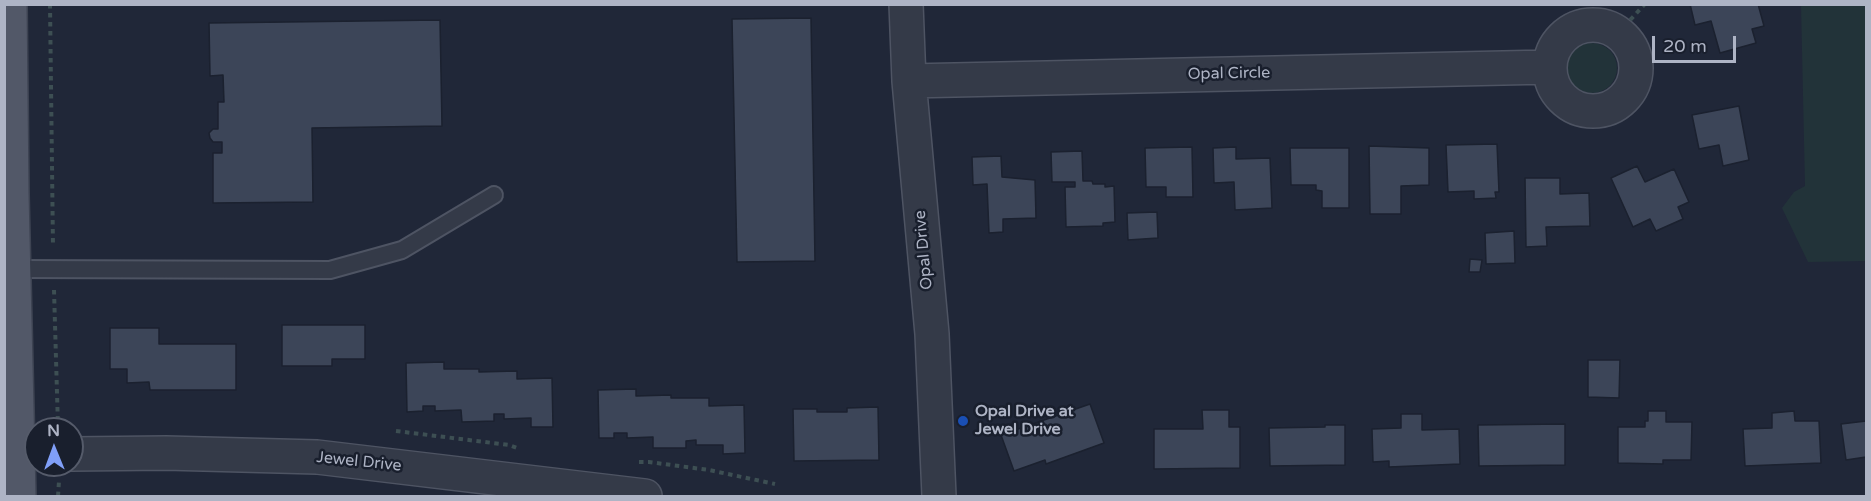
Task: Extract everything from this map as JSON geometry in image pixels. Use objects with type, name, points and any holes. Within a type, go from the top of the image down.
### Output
[{"type":"main road","points":[[10,4],[14,269],[24,417]]},
{"type":"main road","points":[[19,496],[24,470]]},
{"type":"street","name":"Opal Drive","points":[[906,4],[909,81],[932,334],[939,496]]},
{"type":"street","points":[[1593,25],[1606,26],[1618,33],[1628,43],[1634,57],[1636,71],[1632,86],[1623,98],[1611,106],[1597,110],[1582,109],[1568,104],[1558,93],[1551,80],[1549,67],[1558,42],[1574,30],[1593,25]]},
{"type":"street","name":"Opal Circle","points":[[909,81],[1549,67]]},
{"type":"street","name":"Jewel Drive","points":[[84,465],[166,453],[317,457],[645,496]]},
{"type":"lane","points":[[14,269],[330,270],[402,250],[494,195]]},
{"type":"path","points":[[50,4],[53,249]]},
{"type":"path","points":[[1618,33],[1645,4]]},
{"type":"path","points":[[54,295],[58,417]]},
{"type":"path","points":[[58,496],[63,477]]},
{"type":"shaded area","points":[[1801,5],[1866,5],[1866,261],[1808,262],[1782,208],[1794,192],[1805,186]]},
{"type":"shaded area","points":[[1587,43],[1597,43],[1610,50],[1617,63],[1617,73],[1610,86],[1597,93],[1587,93],[1578,89],[1571,82],[1567,73],[1567,63],[1571,54],[1578,47]]},
{"type":"building","points":[[1690,4],[1758,4],[1764,26],[1752,29],[1756,43],[1720,53],[1711,21],[1695,25]]},
{"type":"building","points":[[811,18],[815,261],[737,262],[732,19]]},
{"type":"building","points":[[440,20],[442,126],[312,128],[313,202],[213,203],[213,153],[222,153],[222,142],[213,142],[209,133],[213,129],[218,129],[218,102],[224,102],[223,75],[210,76],[209,23]]},
{"type":"building","points":[[1739,106],[1749,160],[1723,166],[1719,145],[1699,149],[1692,115]]},
{"type":"building","points":[[1497,144],[1499,192],[1495,192],[1496,198],[1474,199],[1474,191],[1448,192],[1446,145]]},
{"type":"building","points":[[1369,146],[1429,148],[1429,185],[1401,186],[1401,214],[1370,214]]},
{"type":"building","points":[[1192,147],[1193,197],[1166,197],[1166,187],[1146,187],[1145,148]]},
{"type":"building","points":[[1236,147],[1236,159],[1270,158],[1272,208],[1235,210],[1234,182],[1214,183],[1213,148]]},
{"type":"building","points":[[1290,148],[1349,148],[1349,208],[1322,208],[1322,191],[1316,190],[1316,185],[1291,185]]},
{"type":"building","points":[[1082,151],[1083,181],[1105,184],[1105,187],[1114,186],[1115,222],[1103,223],[1103,226],[1066,227],[1065,187],[1075,187],[1075,182],[1052,182],[1051,152]]},
{"type":"building","points":[[1001,156],[1002,177],[1035,180],[1036,218],[1003,219],[1003,232],[989,233],[987,184],[973,185],[972,157]]},
{"type":"building","points":[[1637,166],[1645,182],[1674,169],[1689,202],[1678,207],[1683,219],[1656,231],[1650,219],[1633,227],[1611,178]]},
{"type":"building","points":[[1525,178],[1560,178],[1560,194],[1589,193],[1590,226],[1546,227],[1547,246],[1526,247]]},
{"type":"building","points":[[1157,212],[1158,238],[1128,240],[1127,213]]},
{"type":"building","points":[[1514,231],[1515,263],[1486,264],[1485,233]]},
{"type":"building","points":[[1470,259],[1482,260],[1480,272],[1469,272]]},
{"type":"building","points":[[282,325],[365,325],[365,359],[332,359],[332,366],[282,366]]},
{"type":"building","points":[[110,328],[159,328],[159,344],[236,344],[236,390],[150,390],[149,382],[127,383],[127,369],[110,369]]},
{"type":"building","points":[[1588,360],[1620,360],[1619,398],[1588,397]]},
{"type":"building","points":[[444,362],[444,369],[479,369],[479,372],[517,371],[517,379],[552,378],[553,427],[531,427],[531,418],[504,419],[504,414],[494,414],[494,421],[462,422],[461,410],[435,411],[435,406],[423,406],[423,411],[407,412],[406,363]]},
{"type":"building","points":[[636,389],[636,396],[671,395],[671,398],[709,398],[709,406],[744,405],[745,453],[723,454],[723,445],[696,445],[696,440],[686,441],[686,448],[653,448],[653,437],[627,438],[627,433],[614,433],[614,438],[599,438],[598,390]]},
{"type":"building","points":[[1090,404],[1104,443],[1046,464],[1045,460],[1014,471],[1001,435]]},
{"type":"building","points":[[878,407],[879,460],[794,461],[793,409],[847,412],[847,408]]},
{"type":"building","points":[[1202,410],[1229,410],[1229,427],[1240,427],[1240,468],[1154,469],[1154,429],[1203,429]]},
{"type":"building","points":[[1648,411],[1666,411],[1666,422],[1692,422],[1691,460],[1663,460],[1663,464],[1618,463],[1618,427],[1645,427],[1645,421],[1648,421]]},
{"type":"building","points":[[1794,411],[1795,421],[1819,421],[1821,463],[1745,466],[1743,429],[1772,428],[1772,413]]},
{"type":"building","points":[[1401,414],[1422,414],[1422,430],[1459,429],[1460,464],[1389,467],[1389,461],[1373,462],[1372,429],[1401,428]]},
{"type":"building","points":[[1866,421],[1866,457],[1846,460],[1841,424]]},
{"type":"building","points":[[1565,424],[1565,465],[1479,466],[1478,425]]},
{"type":"building","points":[[1325,425],[1345,425],[1345,465],[1270,466],[1269,428],[1325,427]]},
{"type":"place","name":"Opal Drive at Jewel Drive","points":[[963,421]]}]
